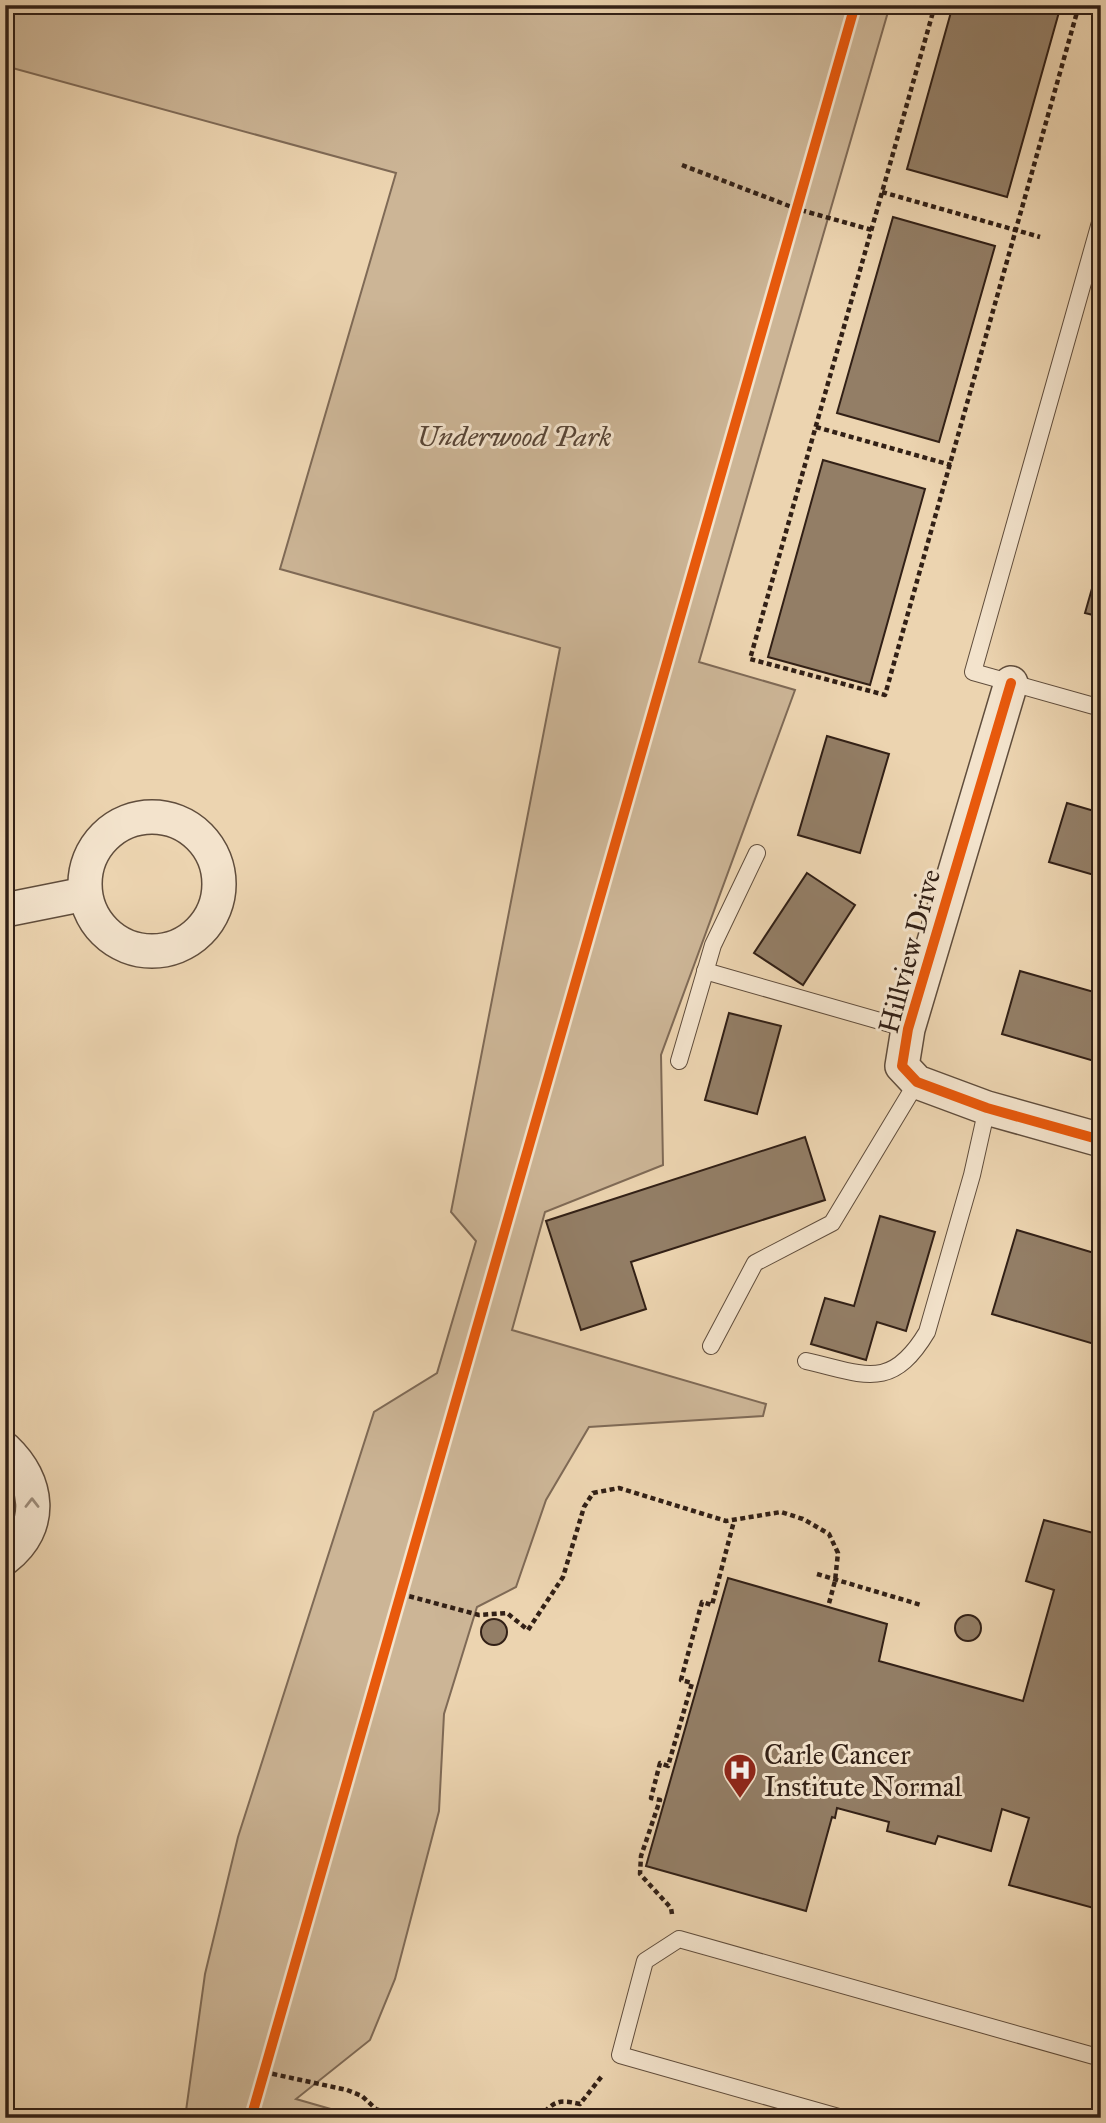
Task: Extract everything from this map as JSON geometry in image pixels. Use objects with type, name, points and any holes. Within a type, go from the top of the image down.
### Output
[{"type":"street","name":"Hillview Drive","points":[[917,1082],[902,1066],[908,1029],[1011,683]]},
{"type":"street","points":[[142,817],[164,817],[184,824],[200,837],[212,855],[219,875],[218,898],[209,920],[194,938],[172,949],[149,952],[126,947],[107,935],[92,916],[85,894],[86,872],[92,852],[105,835],[122,824],[142,817]]},
{"type":"street","points":[[5,910],[85,894]]},
{"type":"street","points":[[917,1082],[987,1108],[1101,1140]]},
{"type":"street","points":[[5,1449],[22,1466],[32,1487],[33,1511],[27,1533],[15,1550],[5,1558]]},
{"type":"lane","points":[[1101,219],[973,672],[1101,709]]},
{"type":"lane","points":[[679,1061],[713,945],[757,853]]},
{"type":"lane","points":[[705,971],[908,1029]]},
{"type":"lane","points":[[711,1346],[755,1263],[832,1223],[917,1082]]},
{"type":"lane","points":[[806,1360],[871,1375],[886,1373],[905,1363],[916,1350],[927,1332],[972,1175],[987,1108]]},
{"type":"lane","points":[[842,2118],[620,2055],[645,1961],[679,1939],[1101,2058]]},
{"type":"path","points":[[935,5],[750,659],[885,695],[1079,5]]},
{"type":"path","points":[[682,165],[797,209],[872,229]]},
{"type":"path","points":[[882,192],[1040,237]]},
{"type":"path","points":[[816,427],[951,465]]},
{"type":"path","points":[[401,1594],[479,1615],[507,1613],[528,1630],[563,1577],[584,1507],[593,1493],[619,1488],[726,1521],[747,1520],[765,1513],[781,1513],[803,1519],[829,1534],[838,1553],[835,1581],[828,1607]]},
{"type":"path","points":[[679,1939],[671,1908],[640,1874],[641,1856],[660,1800],[651,1798],[660,1763],[668,1766],[692,1683],[681,1679],[702,1602],[712,1605],[734,1521]]},
{"type":"path","points":[[817,1574],[921,1605]]},
{"type":"path","points":[[539,2118],[551,2105],[563,2100],[580,2104],[620,2055]]},
{"type":"path","points":[[264,2072],[347,2090],[362,2096],[376,2109],[400,2118]]},
{"type":"green space","name":"Underwood Park","points":[[5,5],[890,5],[699,662],[795,690],[661,1055],[663,1165],[545,1212],[512,1330],[766,1404],[763,1416],[589,1427],[546,1500],[516,1587],[477,1607],[444,1714],[439,1811],[395,1979],[370,2040],[296,2099],[362,2118],[185,2118],[205,1974],[238,1837],[374,1412],[437,1373],[476,1241],[451,1212],[560,648],[280,569],[396,173],[5,66]]},
{"type":"building","points":[[953,5],[1061,5],[1007,197],[907,169]]},
{"type":"building","points":[[893,217],[995,246],[939,442],[837,413]]},
{"type":"building","points":[[823,460],[925,489],[870,685],[768,657]]},
{"type":"building","points":[[1101,557],[1101,617],[1085,613]]},
{"type":"building","points":[[827,736],[889,754],[860,853],[798,835]]},
{"type":"building","points":[[1067,803],[1101,813],[1101,877],[1049,862]]},
{"type":"building","points":[[807,873],[855,905],[803,985],[754,953]]},
{"type":"building","points":[[1020,971],[1101,994],[1101,1063],[1002,1034]]},
{"type":"building","points":[[729,1013],[781,1026],[757,1114],[705,1100]]},
{"type":"building","points":[[805,1137],[825,1200],[631,1262],[646,1309],[581,1330],[546,1221]]},
{"type":"building","points":[[880,1216],[935,1232],[906,1331],[877,1322],[866,1360],[811,1344],[825,1298],[854,1306]]},
{"type":"building","points":[[1017,1230],[1101,1255],[1101,1346],[992,1314]]},
{"type":"building","points":[[1044,1520],[1101,1535],[1101,1910],[1009,1885],[1029,1818],[1002,1809],[991,1851],[938,1836],[935,1844],[887,1831],[889,1822],[837,1808],[835,1818],[832,1817],[806,1911],[646,1866],[728,1578],[887,1624],[879,1661],[1023,1701],[1054,1590],[1026,1581]]},
{"type":"building","points":[[968,1615],[977,1619],[981,1628],[977,1637],[968,1641],[959,1637],[955,1628],[959,1619]]},
{"type":"building","points":[[494,1619],[503,1623],[507,1632],[503,1641],[494,1645],[485,1641],[481,1632],[485,1623]]},
{"type":"cycle path","points":[[251,2118],[855,5]]},
{"type":"cycle path","points":[[1011,683],[908,1029],[902,1066],[917,1082],[987,1108],[1101,1140]]},
{"type":"place","name":"Carle Cancer Institute Normal","points":[[740,1800]]}]
